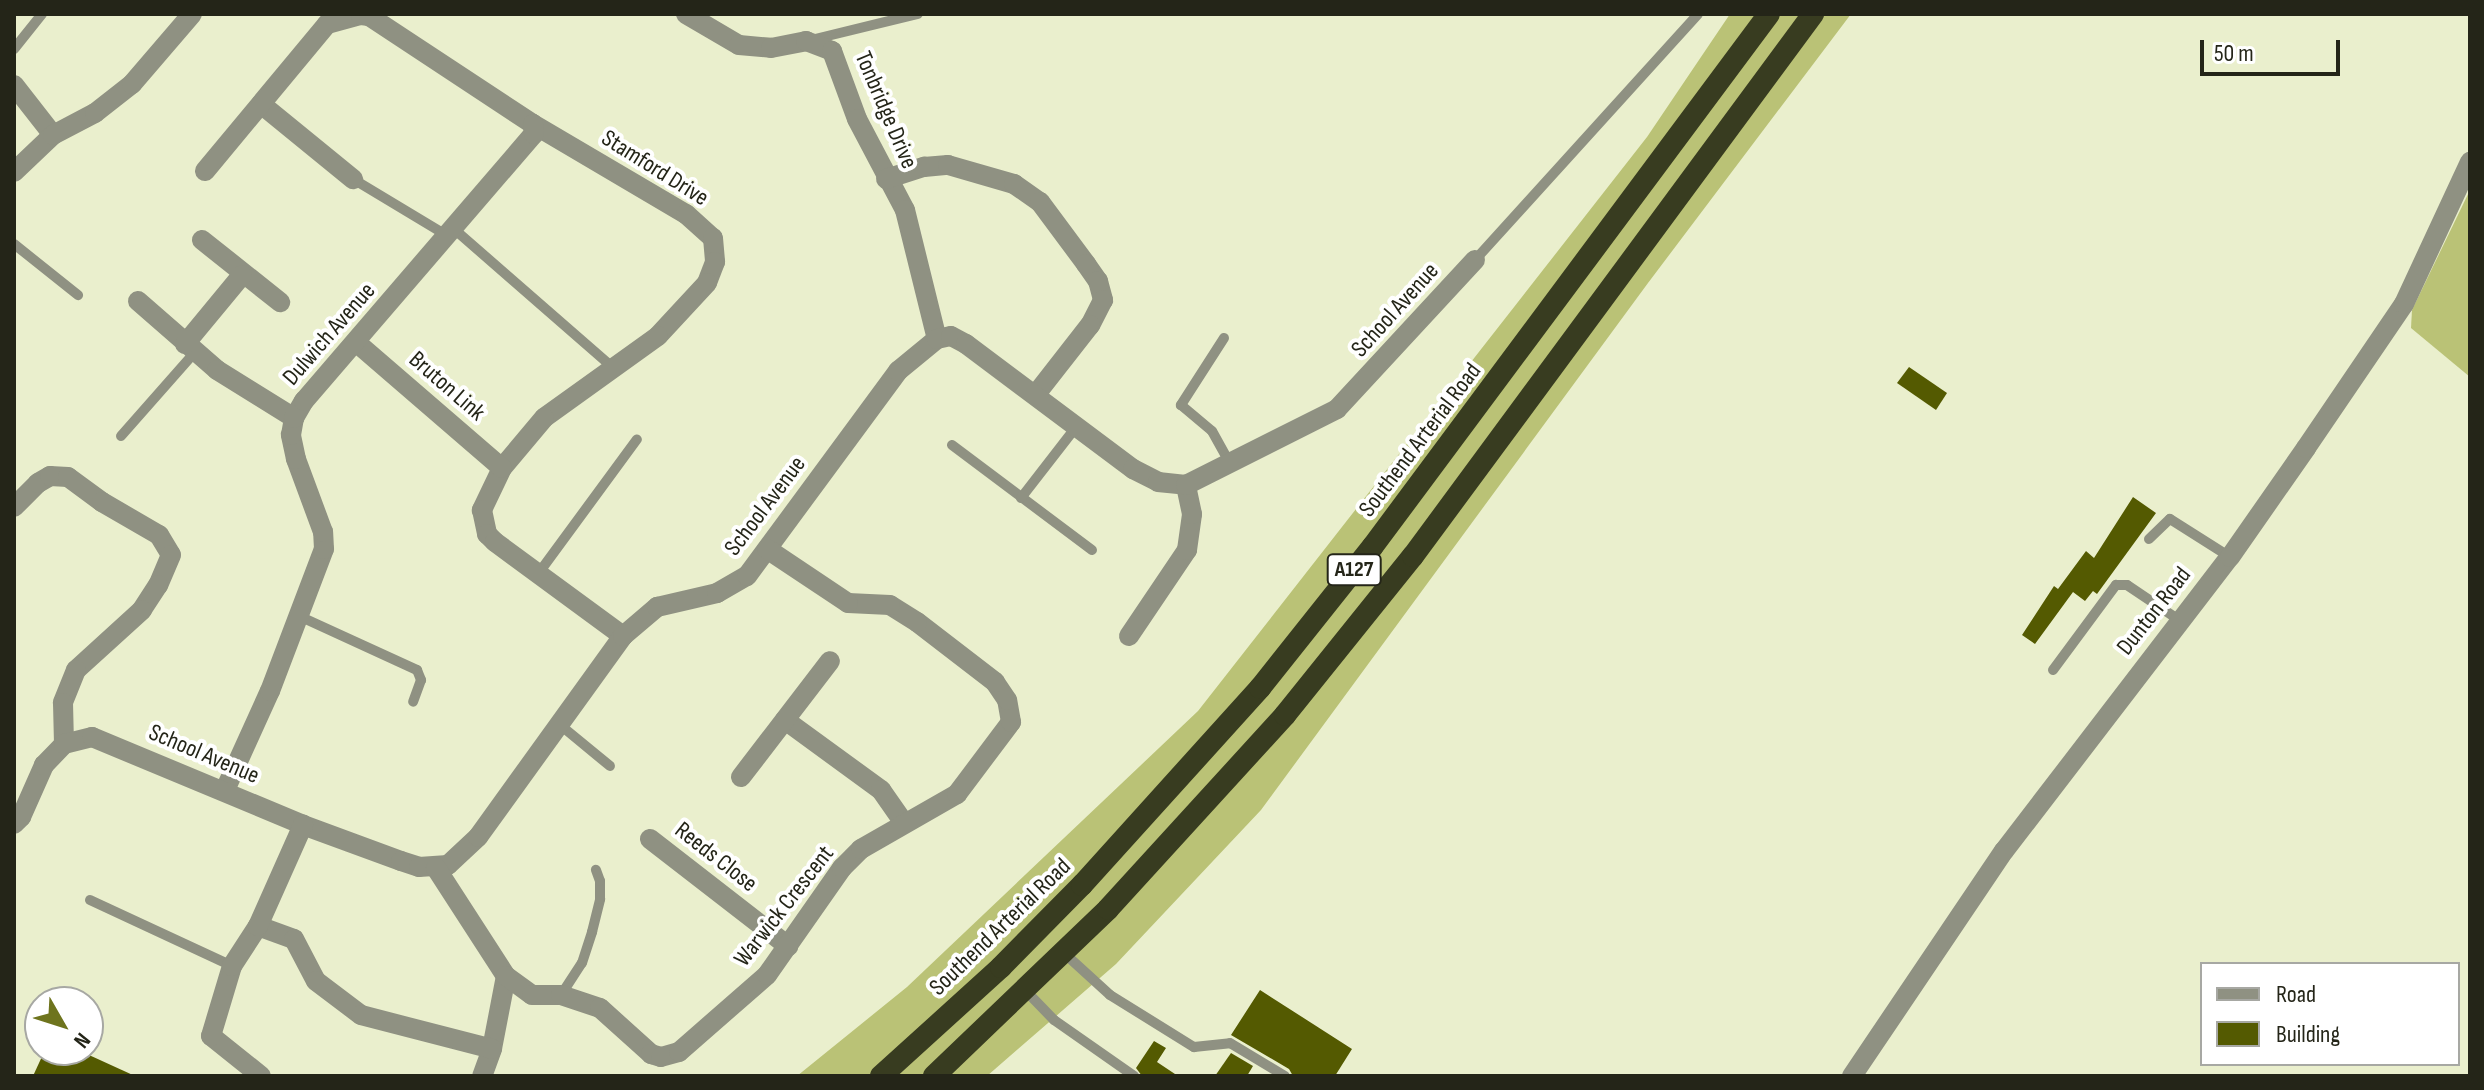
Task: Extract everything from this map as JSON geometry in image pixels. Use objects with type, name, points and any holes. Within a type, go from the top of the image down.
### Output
[{"type":"highway","name":"Southend Arterial Road","points":[[881,1076],[1001,967],[1082,885],[1260,688],[1373,546],[1769,14]]},
{"type":"highway","name":"A127","points":[[934,1076],[1026,991],[1162,853],[1285,715],[1413,556],[1813,14]]},
{"type":"street","points":[[14,172],[53,135],[95,113],[132,84],[192,14]]},
{"type":"street","name":"Stamford Drive","points":[[205,171],[327,24],[361,14],[369,16],[533,124],[686,214],[713,238],[715,262],[707,283],[658,336],[544,418],[502,468],[482,510],[487,534],[623,636]]},
{"type":"street","points":[[686,14],[739,45],[771,48],[806,41]]},
{"type":"street","name":"Tonbridge Drive","points":[[806,41],[832,51],[857,119],[905,210],[937,339]]},
{"type":"street","points":[[14,85],[53,135]]},
{"type":"street","points":[[261,104],[353,179]]},
{"type":"street","name":"Dulwich Avenue","points":[[225,790],[324,549],[323,532],[296,459],[291,435],[294,418],[304,401],[534,134],[533,124]]},
{"type":"street","name":"Dunton Road","points":[[1852,1076],[2004,851],[2230,557],[2404,304],[2470,162]]},
{"type":"street","points":[[886,179],[924,167],[948,165],[1014,184],[1040,202],[1098,281],[1103,300],[1090,325],[1036,394]]},
{"type":"street","points":[[202,240],[242,275],[280,302]]},
{"type":"street","name":"School Avenue","points":[[1186,485],[1337,409],[1475,260]]},
{"type":"street","points":[[190,348],[242,275]]},
{"type":"street","points":[[138,301],[190,348],[294,418]]},
{"type":"street","points":[[937,339],[951,336],[958,340],[1036,394],[1133,469],[1158,482],[1186,485],[1192,514],[1187,550],[1129,636]]},
{"type":"street","name":"School Avenue","points":[[64,744],[92,737],[303,825],[419,867],[436,868],[458,859],[478,837],[623,636],[657,607],[717,593],[747,576],[898,371],[937,339]]},
{"type":"street","name":"Bruton Link","points":[[357,343],[502,468]]},
{"type":"street","points":[[14,507],[38,483],[50,476],[68,477],[102,502],[159,535],[171,555],[158,585],[142,610],[76,670],[63,703],[64,744],[44,765],[21,817],[14,824]]},
{"type":"street","name":"Warwick Crescent","points":[[506,976],[532,995],[561,995],[600,1008],[651,1054],[661,1057],[679,1052],[767,975],[842,868],[861,849],[957,794],[1011,722],[1007,700],[995,682],[890,605],[848,603],[767,549]]},
{"type":"street","points":[[741,777],[830,661]]},
{"type":"street","points":[[785,720],[881,790],[904,823]]},
{"type":"street","points":[[261,1076],[211,1036],[232,966],[258,926],[303,825]]},
{"type":"street","name":"Reeds Close","points":[[650,839],[788,946]]},
{"type":"street","points":[[436,868],[506,976],[492,1049],[482,1076]]},
{"type":"street","points":[[258,926],[294,939],[316,981],[361,1015],[492,1049]]},
{"type":"lane","points":[[14,49],[42,14]]},
{"type":"lane","points":[[806,41],[918,14]]},
{"type":"lane","points":[[1475,260],[1698,14]]},
{"type":"lane","points":[[353,179],[451,232],[612,367]]},
{"type":"lane","points":[[14,244],[78,295]]},
{"type":"lane","points":[[1224,338],[1181,405],[1212,431],[1230,463]]},
{"type":"lane","points":[[121,436],[190,348]]},
{"type":"lane","points":[[1021,498],[1078,425]]},
{"type":"lane","points":[[538,574],[637,439]]},
{"type":"lane","points":[[952,445],[1092,550]]},
{"type":"lane","points":[[2149,539],[2170,519],[2230,557]]},
{"type":"lane","points":[[2053,670],[2116,585],[2127,585],[2179,620]]},
{"type":"lane","points":[[299,616],[417,670],[421,680],[413,702]]},
{"type":"lane","points":[[559,724],[610,766]]},
{"type":"lane","points":[[561,995],[582,963],[592,932],[600,899],[596,870]]},
{"type":"lane","points":[[90,900],[232,966]]},
{"type":"lane","points":[[1064,953],[1110,995],[1194,1047],[1230,1043],[1285,1076]]},
{"type":"lane","points":[[1026,991],[1054,1020],[1134,1076]]},
{"type":"green space","points":[[1730,14],[1851,14],[1648,283],[1261,810],[1116,964],[987,1076],[797,1076],[907,987],[1198,711],[1647,137]]},
{"type":"green space","points":[[2470,190],[2470,377],[2411,328],[2412,310]]},
{"type":"building","points":[[1909,367],[1947,393],[1936,410],[1897,383]]},
{"type":"building","points":[[2133,497],[2156,513],[2097,594],[2093,591],[2085,601],[2073,592],[2035,644],[2022,635],[2054,586],[2058,589],[2086,551],[2094,558]]},
{"type":"building","points":[[1260,990],[1352,1049],[1335,1076],[1293,1076],[1289,1069],[1231,1035]]},
{"type":"building","points":[[1154,1041],[1166,1048],[1157,1062],[1178,1076],[1142,1076],[1136,1068]]},
{"type":"building","points":[[1231,1053],[1253,1066],[1247,1076],[1215,1076]]},
{"type":"building","points":[[104,1062],[135,1076],[33,1076],[38,1066],[104,1066]]}]
